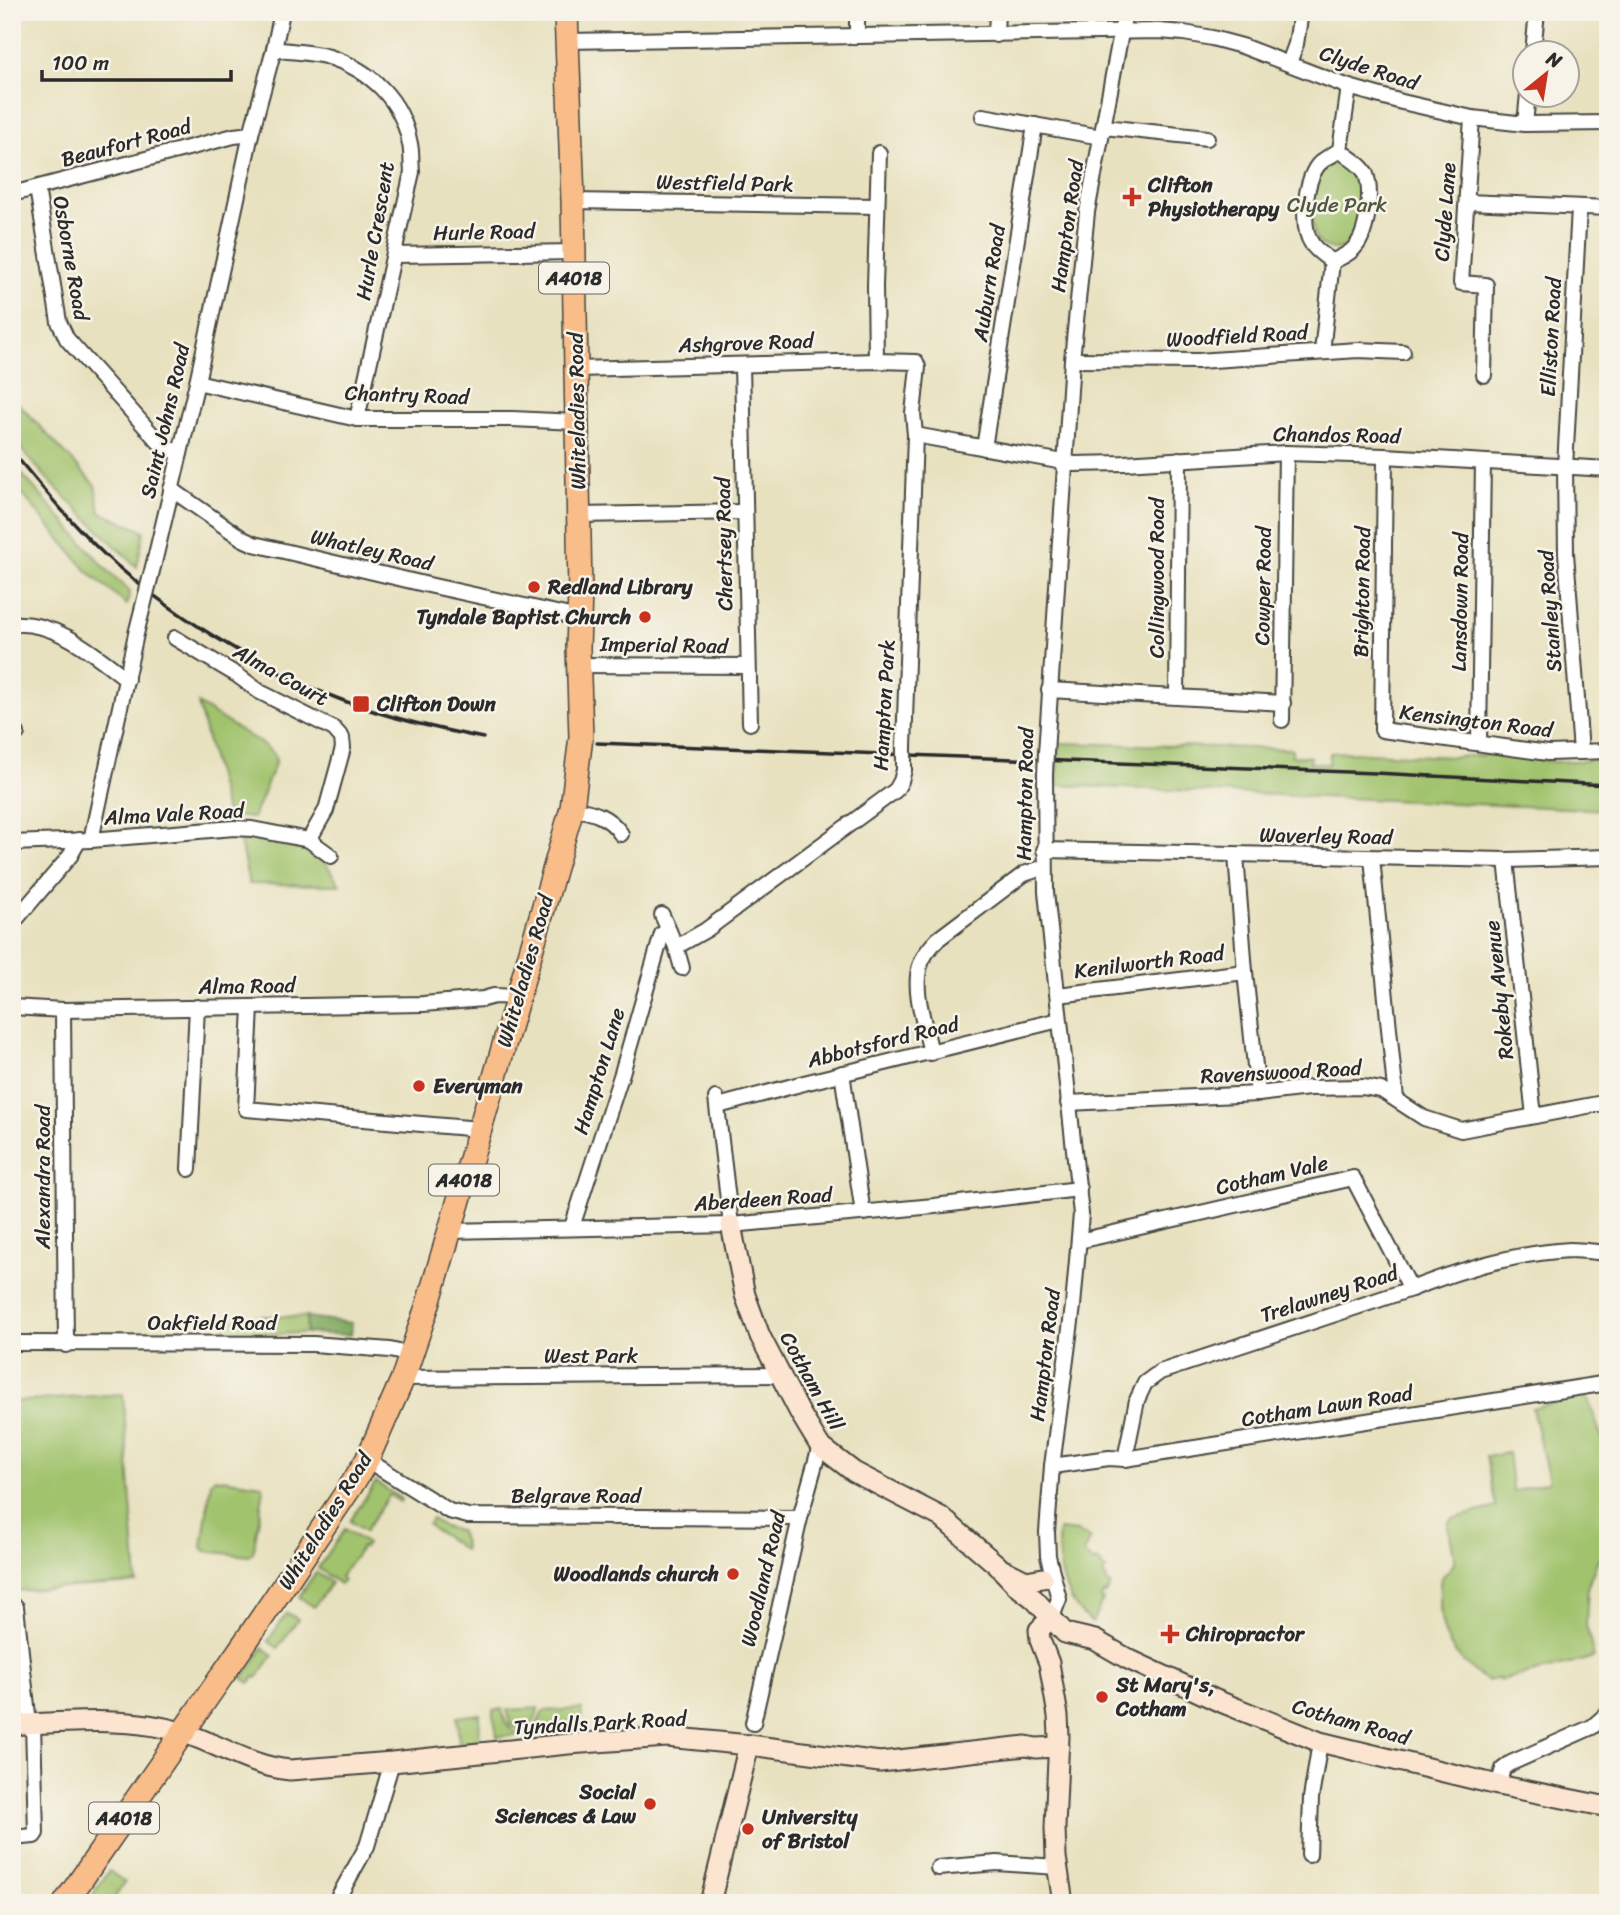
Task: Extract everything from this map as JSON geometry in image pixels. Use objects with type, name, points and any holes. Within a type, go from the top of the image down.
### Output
[{"type":"main road","name":"Whiteladies Road","points":[[65,1903],[367,1460],[411,1355],[480,1129],[572,808],[580,737],[579,515],[573,201],[566,12]]},
{"type":"street","name":"Saint Johns Road","points":[[12,923],[85,840],[127,679],[197,382],[251,135],[282,12]]},
{"type":"street","points":[[857,12],[857,36]]},
{"type":"street","points":[[996,34],[997,12]]},
{"type":"street","name":"Hampton Road","points":[[1052,1617],[1059,1599],[1048,1556],[1047,1532],[1081,1214],[1046,892],[1046,753],[1072,360],[1087,212],[1125,12]]},
{"type":"street","points":[[1289,63],[1296,44],[1301,12]]},
{"type":"street","points":[[1534,38],[1537,12]]},
{"type":"street","name":"Clyde Road","points":[[567,41],[1184,33],[1242,46],[1349,87],[1472,118],[1525,124],[1608,123]]},
{"type":"street","name":"Hurle Crescent","points":[[274,49],[327,56],[356,67],[376,82],[396,105],[410,144],[412,172],[357,419]]},
{"type":"street","points":[[1340,150],[1349,87]]},
{"type":"street","points":[[1525,124],[1527,108]]},
{"type":"street","points":[[983,116],[1102,132],[1207,138]]},
{"type":"street","name":"Clyde Lane","points":[[1472,118],[1461,283],[1486,285],[1484,375]]},
{"type":"street","name":"Auburn Road","points":[[984,447],[1035,125]]},
{"type":"street","name":"Beaufort Road","points":[[12,194],[234,136],[251,135]]},
{"type":"street","points":[[1332,262],[1307,235],[1306,213],[1308,191],[1315,171],[1322,161],[1340,150]]},
{"type":"street","points":[[1332,262],[1349,253],[1360,242],[1368,203],[1366,174],[1340,150]]},
{"type":"street","points":[[876,361],[876,206],[879,153]]},
{"type":"street","name":"Osborne Road","points":[[37,188],[62,331],[158,442],[180,453]]},
{"type":"street","name":"Westfield Park","points":[[573,201],[876,206]]},
{"type":"street","points":[[1467,202],[1608,208]]},
{"type":"street","name":"Elliston Road","points":[[1565,467],[1579,208]]},
{"type":"street","name":"Hurle Road","points":[[394,255],[574,252]]},
{"type":"street","points":[[1322,352],[1332,262]]},
{"type":"street","name":"Woodfield Road","points":[[1072,360],[1198,361],[1358,350],[1403,352]]},
{"type":"street","name":"Ashgrove Road","points":[[577,369],[916,362]]},
{"type":"street","name":"Hampton Park","points":[[676,947],[706,930],[896,790],[901,781],[904,770],[915,435],[913,413],[918,367],[916,362]]},
{"type":"street","name":"Chertsey Road","points":[[741,365],[750,723]]},
{"type":"street","name":"Chantry Road","points":[[197,382],[357,419],[512,419],[577,422]]},
{"type":"street","points":[[915,435],[1065,463]]},
{"type":"street","name":"Chandos Road","points":[[1065,463],[1124,463],[1286,453],[1608,469]]},
{"type":"street","name":"Cowper Road","points":[[1282,720],[1286,453]]},
{"type":"street","name":"Brighton Road","points":[[1382,730],[1385,456]]},
{"type":"street","name":"Collingwood Road","points":[[1177,697],[1179,459]]},
{"type":"street","name":"Lansdown Road","points":[[1479,743],[1483,463]]},
{"type":"street","name":"Stanley Road","points":[[1565,467],[1566,553],[1581,752]]},
{"type":"street","name":"Whatley Road","points":[[171,489],[254,544],[579,618]]},
{"type":"street","points":[[579,515],[744,512]]},
{"type":"street","points":[[12,624],[40,625],[59,633],[92,652],[127,679]]},
{"type":"street","name":"Alma Court","points":[[175,638],[260,692],[334,729],[342,738],[344,748],[326,810],[309,840]]},
{"type":"street","name":"Imperial Road","points":[[578,665],[748,666]]},
{"type":"street","points":[[1049,690],[1283,703]]},
{"type":"street","name":"Kensington Road","points":[[1382,730],[1548,753],[1608,751]]},
{"type":"street","points":[[572,808],[608,819],[621,834]]},
{"type":"street","name":"Alma Vale Road","points":[[12,843],[234,828],[309,840],[331,856]]},
{"type":"street","name":"Waverley Road","points":[[1044,850],[1506,860],[1608,857]]},
{"type":"street","points":[[1236,855],[1258,1094]]},
{"type":"street","points":[[1372,858],[1396,1099]]},
{"type":"street","name":"Rokeby Avenue","points":[[1506,860],[1534,1116]]},
{"type":"street","points":[[931,1053],[918,987],[920,964],[928,950],[938,939],[1024,874],[1045,867]]},
{"type":"street","points":[[662,915],[682,968]]},
{"type":"street","name":"Hampton Lane","points":[[572,1227],[622,1073],[662,934],[669,930]]},
{"type":"street","name":"Kenilworth Road","points":[[1058,995],[1245,972]]},
{"type":"street","name":"Alma Road","points":[[12,1007],[63,1010],[251,1007],[423,1004],[483,999],[516,1004]]},
{"type":"street","points":[[189,1169],[197,1007]]},
{"type":"street","points":[[251,1007],[246,1109],[480,1129]]},
{"type":"street","name":"Alexandra Road","points":[[63,1010],[66,1345]]},
{"type":"street","name":"Abbotsford Road","points":[[717,1102],[931,1053],[1059,1020]]},
{"type":"street","points":[[842,1073],[863,1213]]},
{"type":"street","name":"Ravenswood Road","points":[[1068,1103],[1363,1087],[1381,1090],[1424,1118],[1461,1130],[1608,1102]]},
{"type":"street","name":"Cotham Hill","points":[[717,1102],[731,1225],[745,1295],[760,1336],[820,1446],[853,1472],[941,1517],[1052,1617]]},
{"type":"street","name":"Cotham Vale","points":[[1079,1241],[1353,1178],[1411,1289]]},
{"type":"street","name":"Aberdeen Road","points":[[449,1231],[731,1225],[1079,1189]]},
{"type":"street","name":"Trelawney Road","points":[[1125,1460],[1137,1400],[1145,1383],[1160,1372],[1492,1262],[1526,1254],[1573,1250],[1608,1253]]},
{"type":"street","name":"Oakfield Road","points":[[12,1343],[313,1345],[390,1350],[411,1355]]},
{"type":"street","name":"West Park","points":[[403,1378],[780,1375]]},
{"type":"street","name":"Cotham Lawn Road","points":[[1052,1466],[1109,1458],[1125,1460],[1608,1383]]},
{"type":"street","name":"Woodland Road","points":[[753,1723],[800,1518],[820,1446]]},
{"type":"street","name":"Belgrave Road","points":[[367,1460],[449,1511],[468,1516],[800,1518]]},
{"type":"street","name":"Hampton Road","points":[[1048,1556],[1041,1594],[1052,1617]]},
{"type":"street","points":[[997,1565],[1026,1581],[1043,1578]]},
{"type":"street","points":[[12,1607],[16,1607],[36,1833],[34,1836],[12,1838]]},
{"type":"street","points":[[1052,1617],[1039,1630],[1049,1663],[1059,1742],[1055,1828],[1063,1903]]},
{"type":"street","name":"Cotham Road","points":[[1052,1617],[1065,1633],[1095,1640],[1128,1660],[1216,1700],[1320,1742],[1498,1785],[1608,1807]]},
{"type":"street","points":[[1498,1785],[1503,1769],[1511,1763],[1592,1727],[1608,1713]]},
{"type":"street","name":"Tyndalls Park Road","points":[[25,1724],[121,1723],[170,1729],[274,1769],[392,1762],[667,1737],[880,1762],[1026,1746],[1035,1741],[1059,1742]]},
{"type":"street","points":[[1305,1848],[1320,1742]]},
{"type":"street","points":[[710,1903],[749,1745]]},
{"type":"street","points":[[335,1903],[367,1846],[392,1762]]},
{"type":"street","points":[[938,1868],[997,1863],[1058,1867]]},
{"type":"green space","name":"Clyde Park","points":[[1336,161],[1348,163],[1355,168],[1363,191],[1361,217],[1355,237],[1346,246],[1335,249],[1324,246],[1315,237],[1312,213],[1318,178],[1328,165]]},
{"type":"green space","points":[[12,397],[95,485],[100,512],[144,531],[137,567],[52,484],[12,439]]},
{"type":"green space","points":[[12,463],[108,571],[130,591],[127,605],[87,571],[12,482]]},
{"type":"green space","points":[[198,704],[274,754],[276,761],[253,818],[227,816]]},
{"type":"green space","points":[[1059,743],[1292,749],[1292,756],[1311,757],[1310,763],[1329,764],[1330,753],[1347,752],[1452,757],[1502,754],[1556,762],[1608,759],[1608,810],[1057,785]]},
{"type":"green space","points":[[239,837],[301,845],[321,856],[340,885],[249,884]]},
{"type":"green space","points":[[264,1316],[307,1317],[306,1333],[224,1336],[225,1321]]},
{"type":"green space","points":[[307,1317],[352,1323],[351,1335],[306,1333]]},
{"type":"green space","points":[[123,1394],[137,1583],[12,1591],[12,1402]]},
{"type":"green space","points":[[1587,1396],[1608,1456],[1608,1550],[1598,1559],[1588,1586],[1586,1624],[1594,1657],[1487,1681],[1459,1657],[1443,1627],[1440,1582],[1454,1562],[1448,1524],[1451,1519],[1496,1507],[1486,1457],[1508,1453],[1513,1492],[1549,1481],[1532,1408]]},
{"type":"green space","points":[[215,1478],[262,1485],[264,1489],[253,1553],[249,1556],[205,1551],[202,1547],[211,1482]]},
{"type":"green space","points":[[376,1482],[401,1499],[400,1502],[389,1495],[365,1531],[350,1521]]},
{"type":"green space","points":[[432,1519],[444,1527],[460,1531],[464,1550],[428,1525]]},
{"type":"green space","points":[[345,1529],[367,1544],[340,1577],[343,1580],[340,1584],[318,1568]]},
{"type":"green space","points":[[1059,1530],[1078,1532],[1091,1539],[1083,1553],[1094,1563],[1096,1560],[1102,1564],[1101,1567],[1106,1570],[1103,1574],[1106,1582],[1111,1585],[1101,1598],[1103,1600],[1092,1623],[1071,1599],[1063,1580],[1058,1549]]},
{"type":"green space","points":[[316,1572],[331,1583],[314,1607],[299,1597]]},
{"type":"green space","points":[[287,1613],[298,1619],[278,1648],[268,1641]]},
{"type":"green space","points":[[263,1648],[273,1655],[257,1678],[254,1677],[250,1683],[243,1678]]},
{"type":"green space","points":[[538,1708],[529,1727],[521,1730],[510,1725],[507,1710]]},
{"type":"green space","points":[[502,1709],[508,1726],[516,1733],[523,1731],[523,1735],[497,1737],[493,1710]]},
{"type":"green space","points":[[582,1709],[580,1731],[531,1735],[530,1731],[536,1727],[543,1711]]},
{"type":"green space","points":[[480,1714],[479,1740],[459,1743],[457,1717]]},
{"type":"green space","points":[[109,1871],[125,1882],[111,1903],[87,1903]]},
{"type":"railway","points":[[12,451],[56,504],[104,554],[156,597],[215,637],[277,672],[339,699],[410,722],[483,738]]},
{"type":"railway","points":[[597,743],[1375,773],[1608,785]]},
{"type":"place","name":"Clifton Physiotherapy","points":[[1132,197]]},
{"type":"place","name":"Redland Library","points":[[534,587]]},
{"type":"place","name":"Tyndale Baptist Church","points":[[645,617]]},
{"type":"place","name":"Clifton Down","points":[[361,704]]},
{"type":"place","name":"Everyman","points":[[419,1086]]},
{"type":"place","name":"Woodlands church","points":[[733,1574]]},
{"type":"place","name":"Chiropractor","points":[[1170,1634]]},
{"type":"place","name":"St Mary's, Cotham","points":[[1102,1697]]},
{"type":"place","name":"Social Sciences & Law","points":[[650,1804]]},
{"type":"place","name":"University of Bristol","points":[[748,1829]]}]
